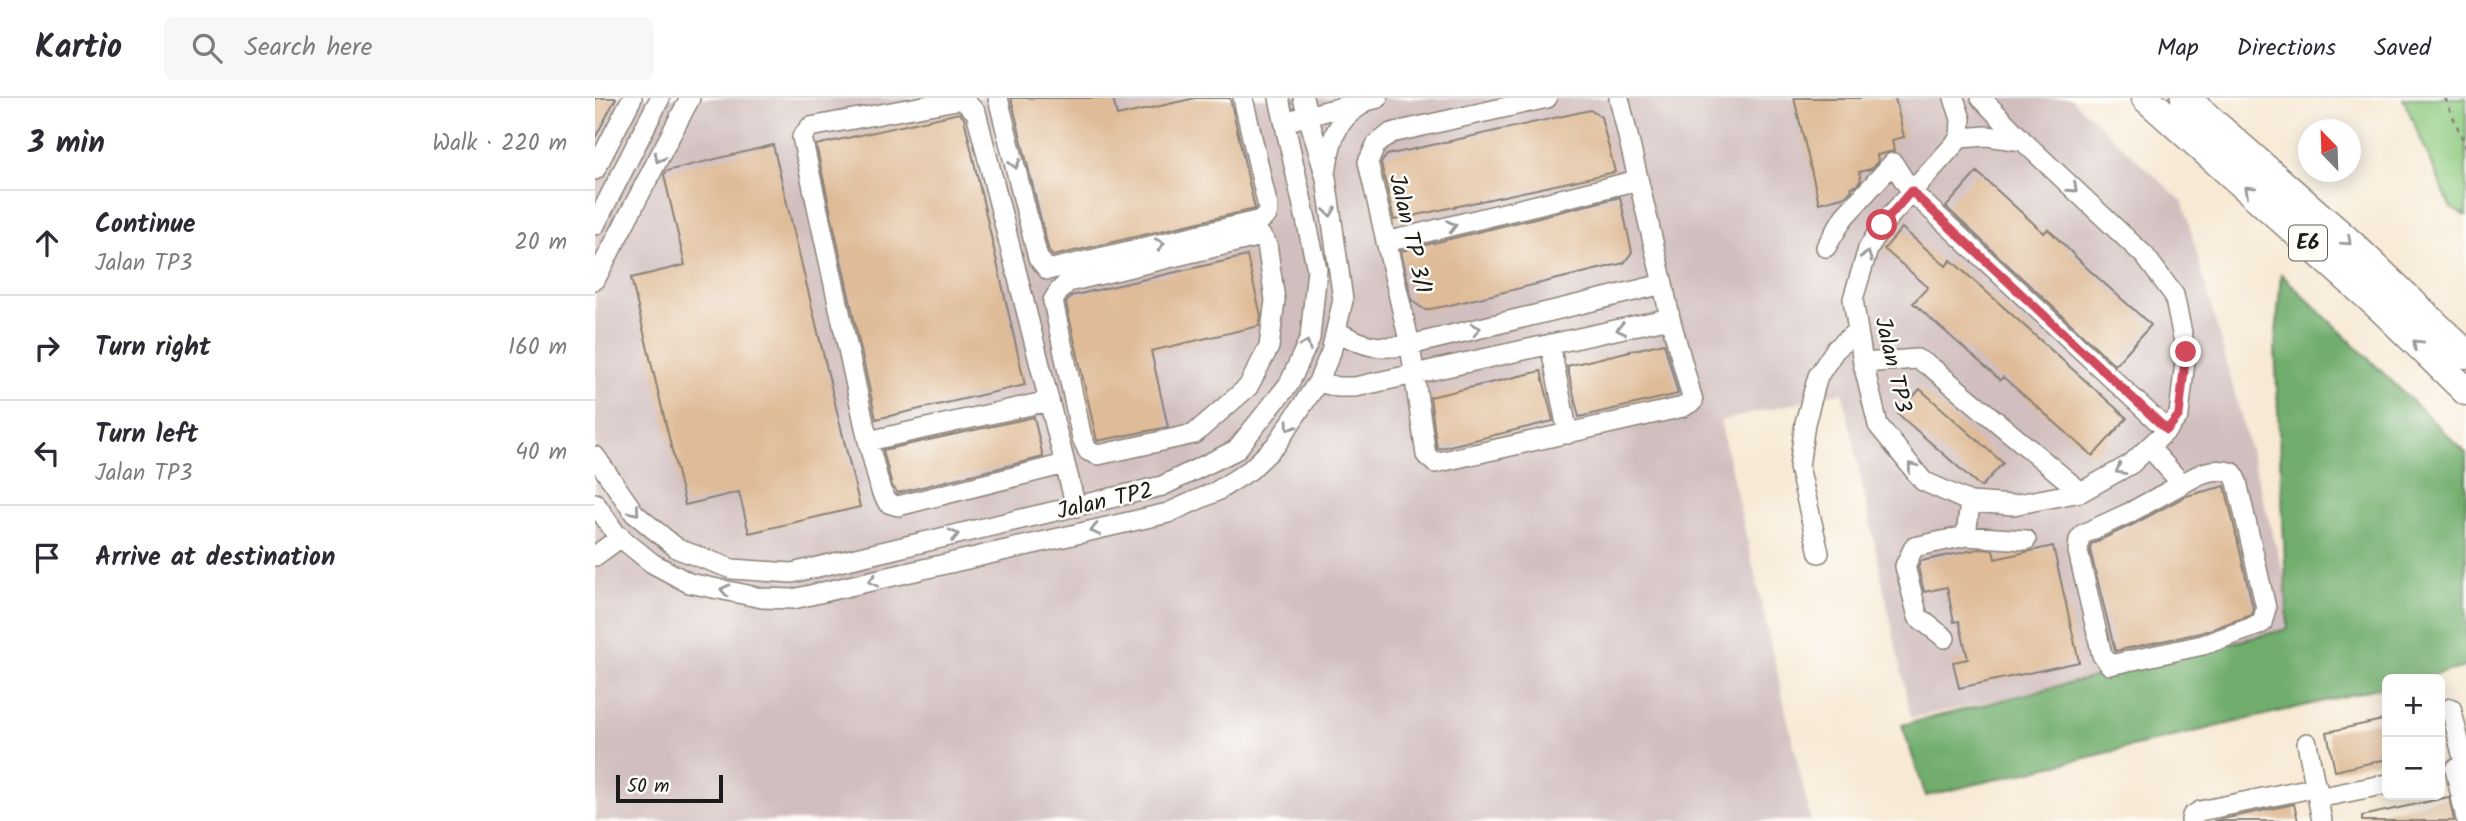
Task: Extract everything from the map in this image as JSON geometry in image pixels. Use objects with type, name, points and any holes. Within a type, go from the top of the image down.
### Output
[{"type":"highway","name":"E6","points":[[2146,98],[2381,308],[2466,391]]},
{"type":"highway","name":"E6","points":[[2185,98],[2351,244],[2466,354]]},
{"type":"street","points":[[595,170],[632,98]]},
{"type":"street","points":[[595,225],[660,98]]},
{"type":"street","points":[[595,280],[690,98]]},
{"type":"street","points":[[998,98],[1038,258],[1048,270],[1261,220],[1267,215],[1268,207],[1243,98]]},
{"type":"street","points":[[1305,106],[1333,98]]},
{"type":"street","name":"Jalan TP 3/1","points":[[1547,98],[1391,133],[1376,145],[1368,162],[1410,345],[1426,455],[1435,463],[1568,434]]},
{"type":"street","points":[[1550,344],[1568,434],[1683,407],[1693,401],[1670,318],[1619,98]]},
{"type":"street","points":[[1954,98],[1961,119],[1960,138],[1987,135],[2023,141]]},
{"type":"street","name":"Jalan TP3","points":[[1960,138],[1882,225],[1868,249],[1853,299],[1863,363],[1878,425],[1923,481],[1970,502],[2013,505],[2081,492],[2131,464],[2179,415],[2186,352],[2174,295],[2145,256],[1981,98]]},
{"type":"street","points":[[1065,464],[898,506],[888,503],[881,491],[867,441],[802,137],[810,127],[963,99],[976,112],[1076,507]]},
{"type":"street","points":[[1281,109],[1374,99]]},
{"type":"street","points":[[1326,178],[1330,144],[1338,126],[1351,111],[1374,99]]},
{"type":"street","name":"Jalan TP2","points":[[595,503],[616,534],[652,563],[689,583],[762,598],[793,599],[1168,513],[1217,491],[1251,470],[1276,445],[1318,382],[1331,352],[1336,331],[1343,300],[1326,178],[1305,106]]},
{"type":"street","name":"Jalan TP2","points":[[595,456],[635,514],[677,549],[732,569],[792,573],[1162,486],[1236,450],[1289,384],[1310,338],[1317,269],[1281,109]]},
{"type":"street","points":[[1826,247],[1844,217],[1893,163],[1911,191],[2167,430]]},
{"type":"street","points":[[1386,242],[1638,180]]},
{"type":"street","points":[[1261,236],[1267,244],[1275,300],[1269,347],[1248,387],[1194,434],[1098,455],[1088,451],[1082,438],[1053,301],[1068,282],[1261,236]]},
{"type":"street","points":[[1336,331],[1371,348],[1387,349],[1663,285]]},
{"type":"street","points":[[1318,382],[1338,387],[1355,387],[1670,318]]},
{"type":"street","points":[[1819,553],[1799,467],[1805,423],[1818,376],[1835,350],[1858,330]]},
{"type":"street","points":[[1863,363],[1917,359],[1931,367],[2081,492]]},
{"type":"street","points":[[867,441],[1049,401]]},
{"type":"street","points":[[1194,434],[1210,463]]},
{"type":"street","points":[[2149,447],[2182,484]]},
{"type":"street","points":[[2221,469],[2232,473],[2237,482],[2262,582],[2265,616],[2256,626],[2203,645],[2110,665],[2102,655],[2096,631],[2078,551],[2079,540],[2083,534],[2182,484],[2205,471],[2221,469]]},
{"type":"street","points":[[1966,536],[1970,502]]},
{"type":"street","points":[[1945,638],[1918,617],[1905,566],[1914,547],[1966,536],[2026,540]]},
{"type":"street","points":[[595,556],[621,537]]},
{"type":"street","points":[[2451,708],[2456,769],[2466,819]]},
{"type":"street","points":[[2307,743],[2322,821]]},
{"type":"street","points":[[2190,821],[2192,816],[2200,811],[2382,785]]},
{"type":"path","points":[[2445,98],[2466,147]]},
{"type":"shaded area","points":[[595,98],[2070,98],[2183,202],[2300,635],[1911,718],[1843,392],[1720,421],[1811,821],[595,821]]},
{"type":"green space","points":[[2403,98],[2466,98],[2466,216],[2451,208]]},
{"type":"green space","points":[[2281,274],[2466,453],[2466,667],[2436,674],[2382,674],[2382,687],[1926,796],[1902,725],[2288,629],[2275,347]]},
{"type":"building","points":[[595,98],[616,98],[595,138]]},
{"type":"building","points":[[1011,98],[1113,98],[1117,116],[1195,98],[1230,98],[1255,209],[1053,256],[1049,252]]},
{"type":"building","points":[[1794,98],[1895,98],[1904,137],[1892,140],[1894,151],[1877,155],[1878,161],[1871,169],[1859,172],[1861,180],[1851,187],[1852,190],[1846,196],[1819,203]]},
{"type":"building","points":[[1590,110],[1601,117],[1615,172],[1394,220],[1381,163],[1387,155]]},
{"type":"building","points":[[959,113],[964,118],[1025,385],[876,419],[816,145]]},
{"type":"building","points":[[773,145],[860,507],[749,533],[739,492],[685,505],[631,278],[685,265],[664,175],[666,171]]},
{"type":"building","points":[[1977,172],[2044,233],[2048,229],[2151,325],[2115,365],[1946,207]]},
{"type":"building","points":[[1620,197],[1632,252],[1624,263],[1425,310],[1412,301],[1401,251]]},
{"type":"building","points":[[1902,228],[1946,266],[1951,260],[2127,418],[2093,456],[2003,377],[2000,380],[1913,303],[1928,287],[1884,249]]},
{"type":"building","points":[[1247,256],[1261,316],[1259,326],[1151,351],[1168,427],[1097,441],[1066,303],[1071,296]]},
{"type":"building","points":[[1664,343],[1678,394],[1579,417],[1567,366]]},
{"type":"building","points":[[1541,371],[1553,421],[1437,449],[1430,397]]},
{"type":"building","points":[[1920,389],[2003,463],[1981,487],[1898,414]]},
{"type":"building","points":[[1034,417],[1043,457],[898,493],[892,486],[883,450]]},
{"type":"building","points":[[2225,486],[2253,608],[2252,615],[2200,633],[2115,651],[2090,550],[2091,544],[2186,496]]},
{"type":"building","points":[[2053,546],[2079,662],[1959,688],[1953,662],[1968,659],[1959,621],[1954,622],[1947,587],[1924,592],[1918,567],[1921,561],[1979,549],[1993,550],[1995,559]]},
{"type":"building","points":[[2382,720],[2382,760],[2335,771],[2327,732]]},
{"type":"building","points":[[2449,797],[2454,821],[2362,821],[2362,816]]},
{"type":"building","points":[[2294,804],[2298,821],[2213,821]]},
{"type":"route","points":[[1882,225],[1911,191],[2167,430],[2179,415],[2186,352]]}]
